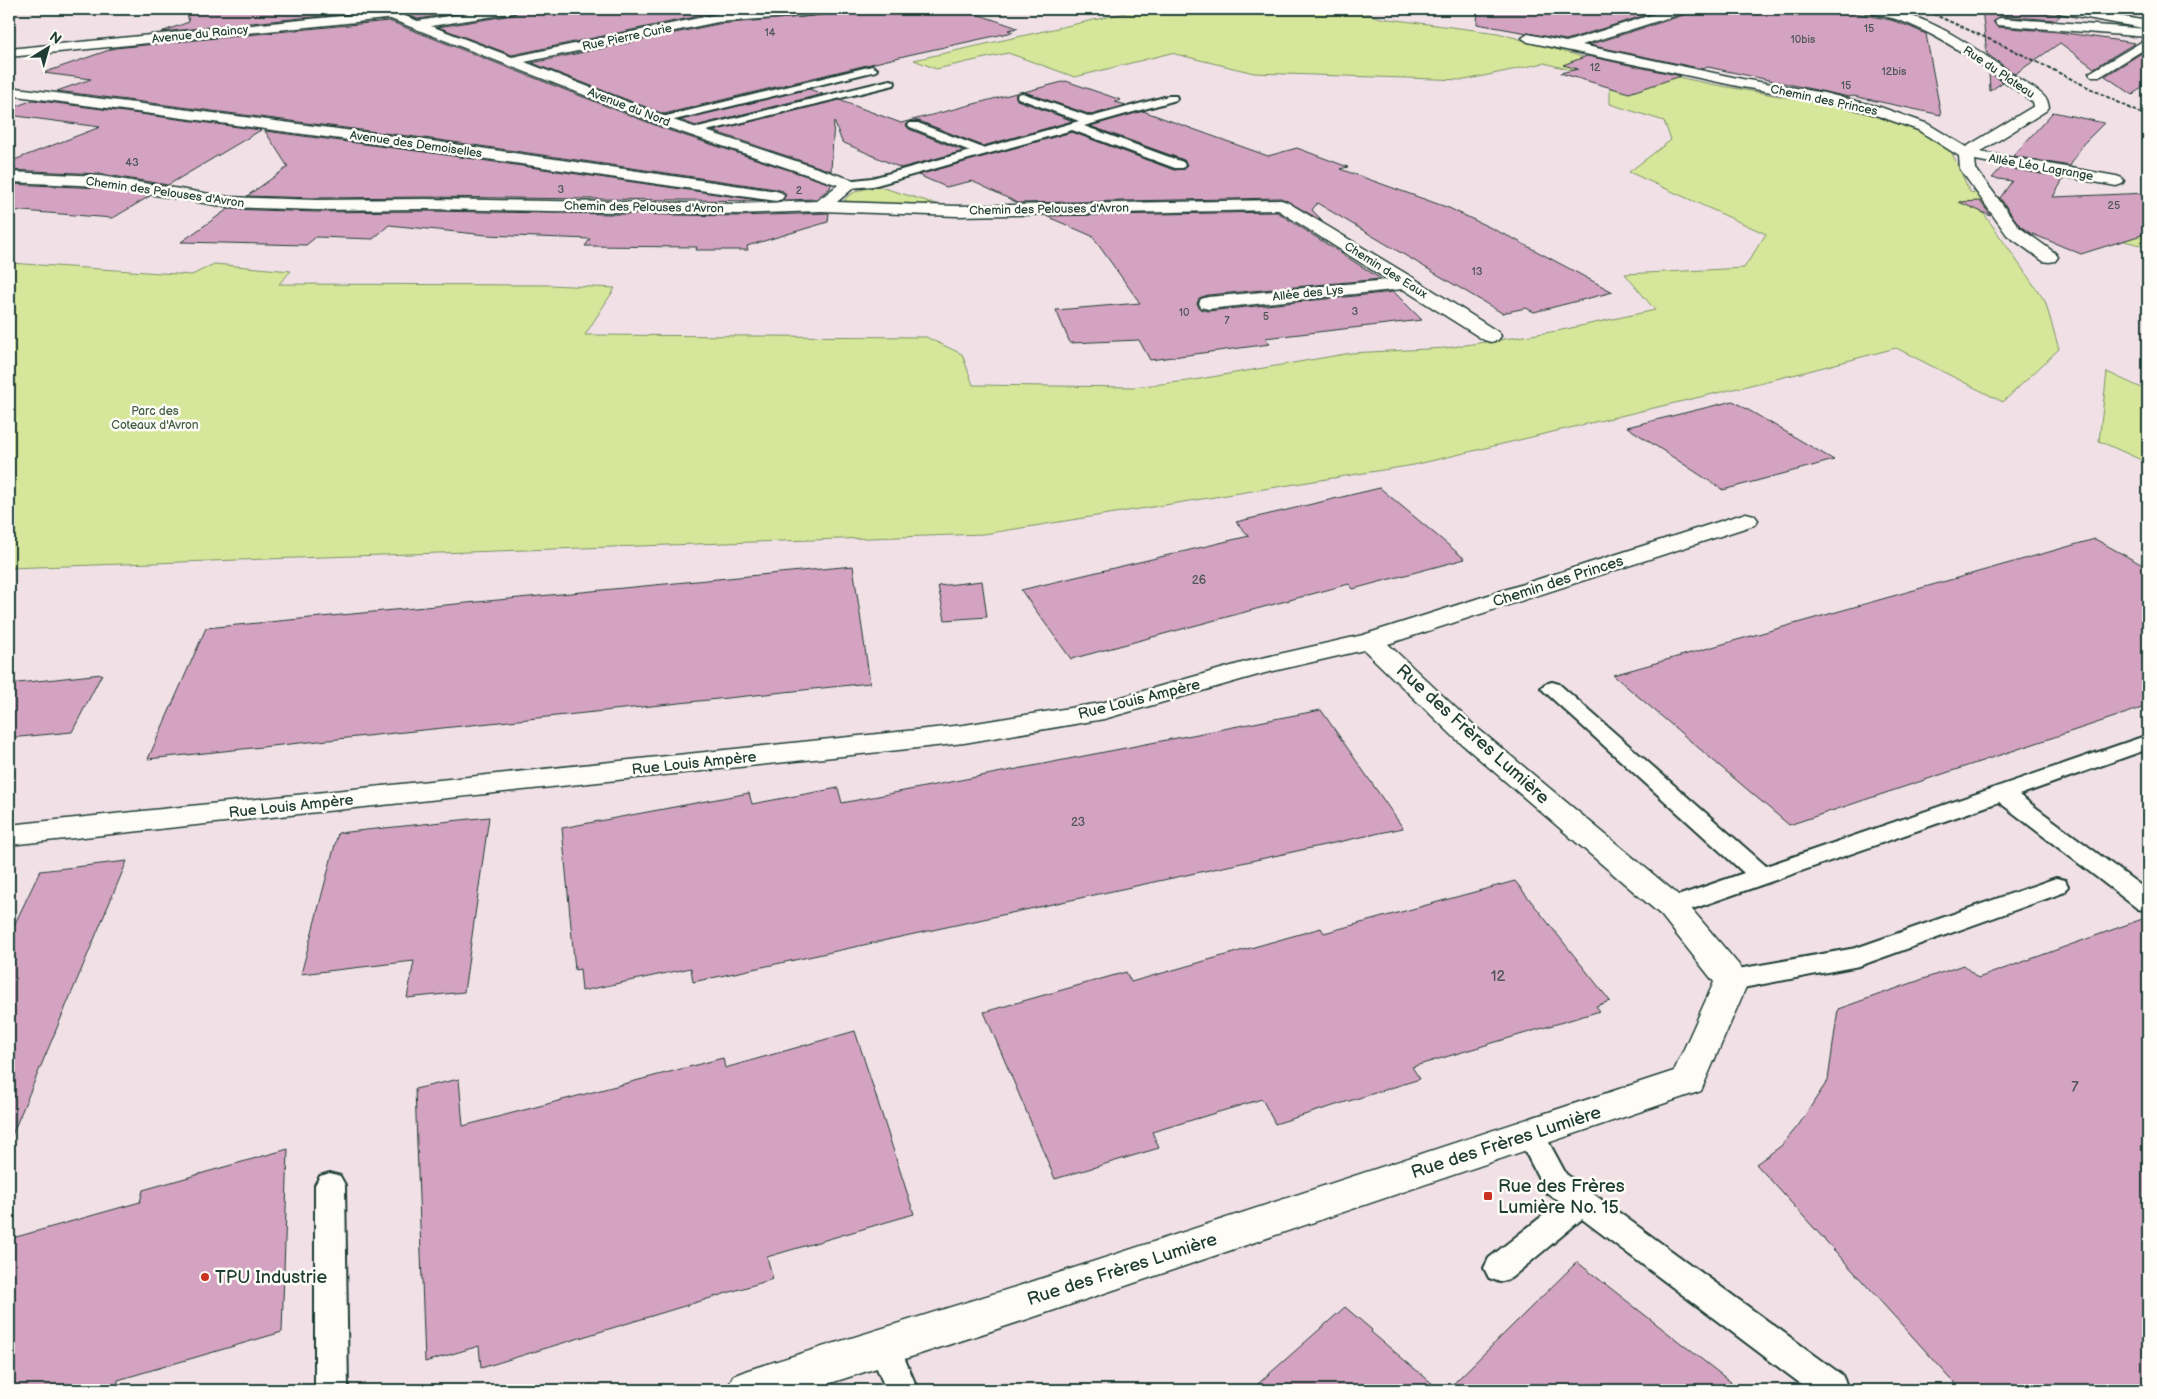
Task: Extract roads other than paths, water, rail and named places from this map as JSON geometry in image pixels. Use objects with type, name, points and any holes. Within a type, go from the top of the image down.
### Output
[{"type":"street","name":"Avenue du Nord","points":[[376,9],[662,120],[850,184]]},
{"type":"street","points":[[417,25],[513,9]]},
{"type":"street","name":"Rue Pierre Curie","points":[[512,61],[718,18],[746,14],[795,14],[831,9]]},
{"type":"street","points":[[1569,46],[1682,9]]},
{"type":"street","name":"Rue du Plateau","points":[[1869,9],[1887,11],[1946,37],[2040,100],[2042,107],[1966,154]]},
{"type":"street","points":[[2059,9],[2148,25]]},
{"type":"street","name":"Avenue du Raincy","points":[[9,53],[392,15]]},
{"type":"street","points":[[2001,22],[2148,33]]},
{"type":"street","name":"Chemin des Princes","points":[[1528,38],[1742,84],[1824,97],[1875,110],[1923,127],[1966,154]]},
{"type":"street","points":[[2096,73],[2148,42]]},
{"type":"street","name":"Avenue des Demoiselles","points":[[9,91],[439,147],[773,194],[785,200],[821,206]]},
{"type":"street","points":[[1966,154],[1968,169],[2013,232],[2049,257]]},
{"type":"street","name":"Allée Léo Lagrange","points":[[1966,154],[2116,181]]},
{"type":"street","name":"Chemin des Pelouses d'Avron","points":[[9,177],[101,181],[228,202],[248,203],[738,209],[821,206],[957,211],[1281,205]]},
{"type":"street","points":[[821,206],[850,184]]},
{"type":"street","name":"Chemin des Eaux","points":[[1281,205],[1409,283],[1491,336]]},
{"type":"street","name":"Allée des Lys","points":[[1208,303],[1409,283]]},
{"type":"street","name":"Chemin des Princes","points":[[1370,641],[1746,520]]},
{"type":"street","name":"Rue Louis Ampère","points":[[9,835],[964,734],[1104,711],[1258,667],[1370,641]]},
{"type":"street","name":"Rue des Frères Lumière","points":[[748,1390],[884,1347],[1688,1081],[1732,980],[1672,907],[1466,733],[1370,641]]},
{"type":"lane","points":[[662,120],[872,69]]},
{"type":"lane","points":[[694,131],[890,84]]},
{"type":"lane","points":[[1022,96],[1090,121]]},
{"type":"lane","points":[[850,184],[873,182],[1172,98]]},
{"type":"lane","points":[[914,124],[981,151]]},
{"type":"lane","points":[[1072,126],[1179,165]]},
{"type":"lane","points":[[1552,688],[1762,876]]},
{"type":"lane","points":[[1672,907],[2148,742]]},
{"type":"lane","points":[[2002,793],[2147,903]]},
{"type":"lane","points":[[1732,980],[1859,958],[2056,886]]},
{"type":"lane","points":[[1530,1134],[1556,1183],[1830,1386]]},
{"type":"lane","points":[[330,1185],[332,1390]]},
{"type":"lane","points":[[1500,1268],[1582,1202]]},
{"type":"lane","points":[[884,1347],[902,1390]]},
{"type":"railway","points":[[1922,9],[2011,49],[2148,117]]},
{"type":"place","name":"Rue des Frères Lumière No. 15","points":[[1488,1196]]},
{"type":"place","name":"TPU Industrie","points":[[205,1277]]},
{"type":"park label","name":"Parc des Coteaux d'Avron","points":[[155,418]]}]
